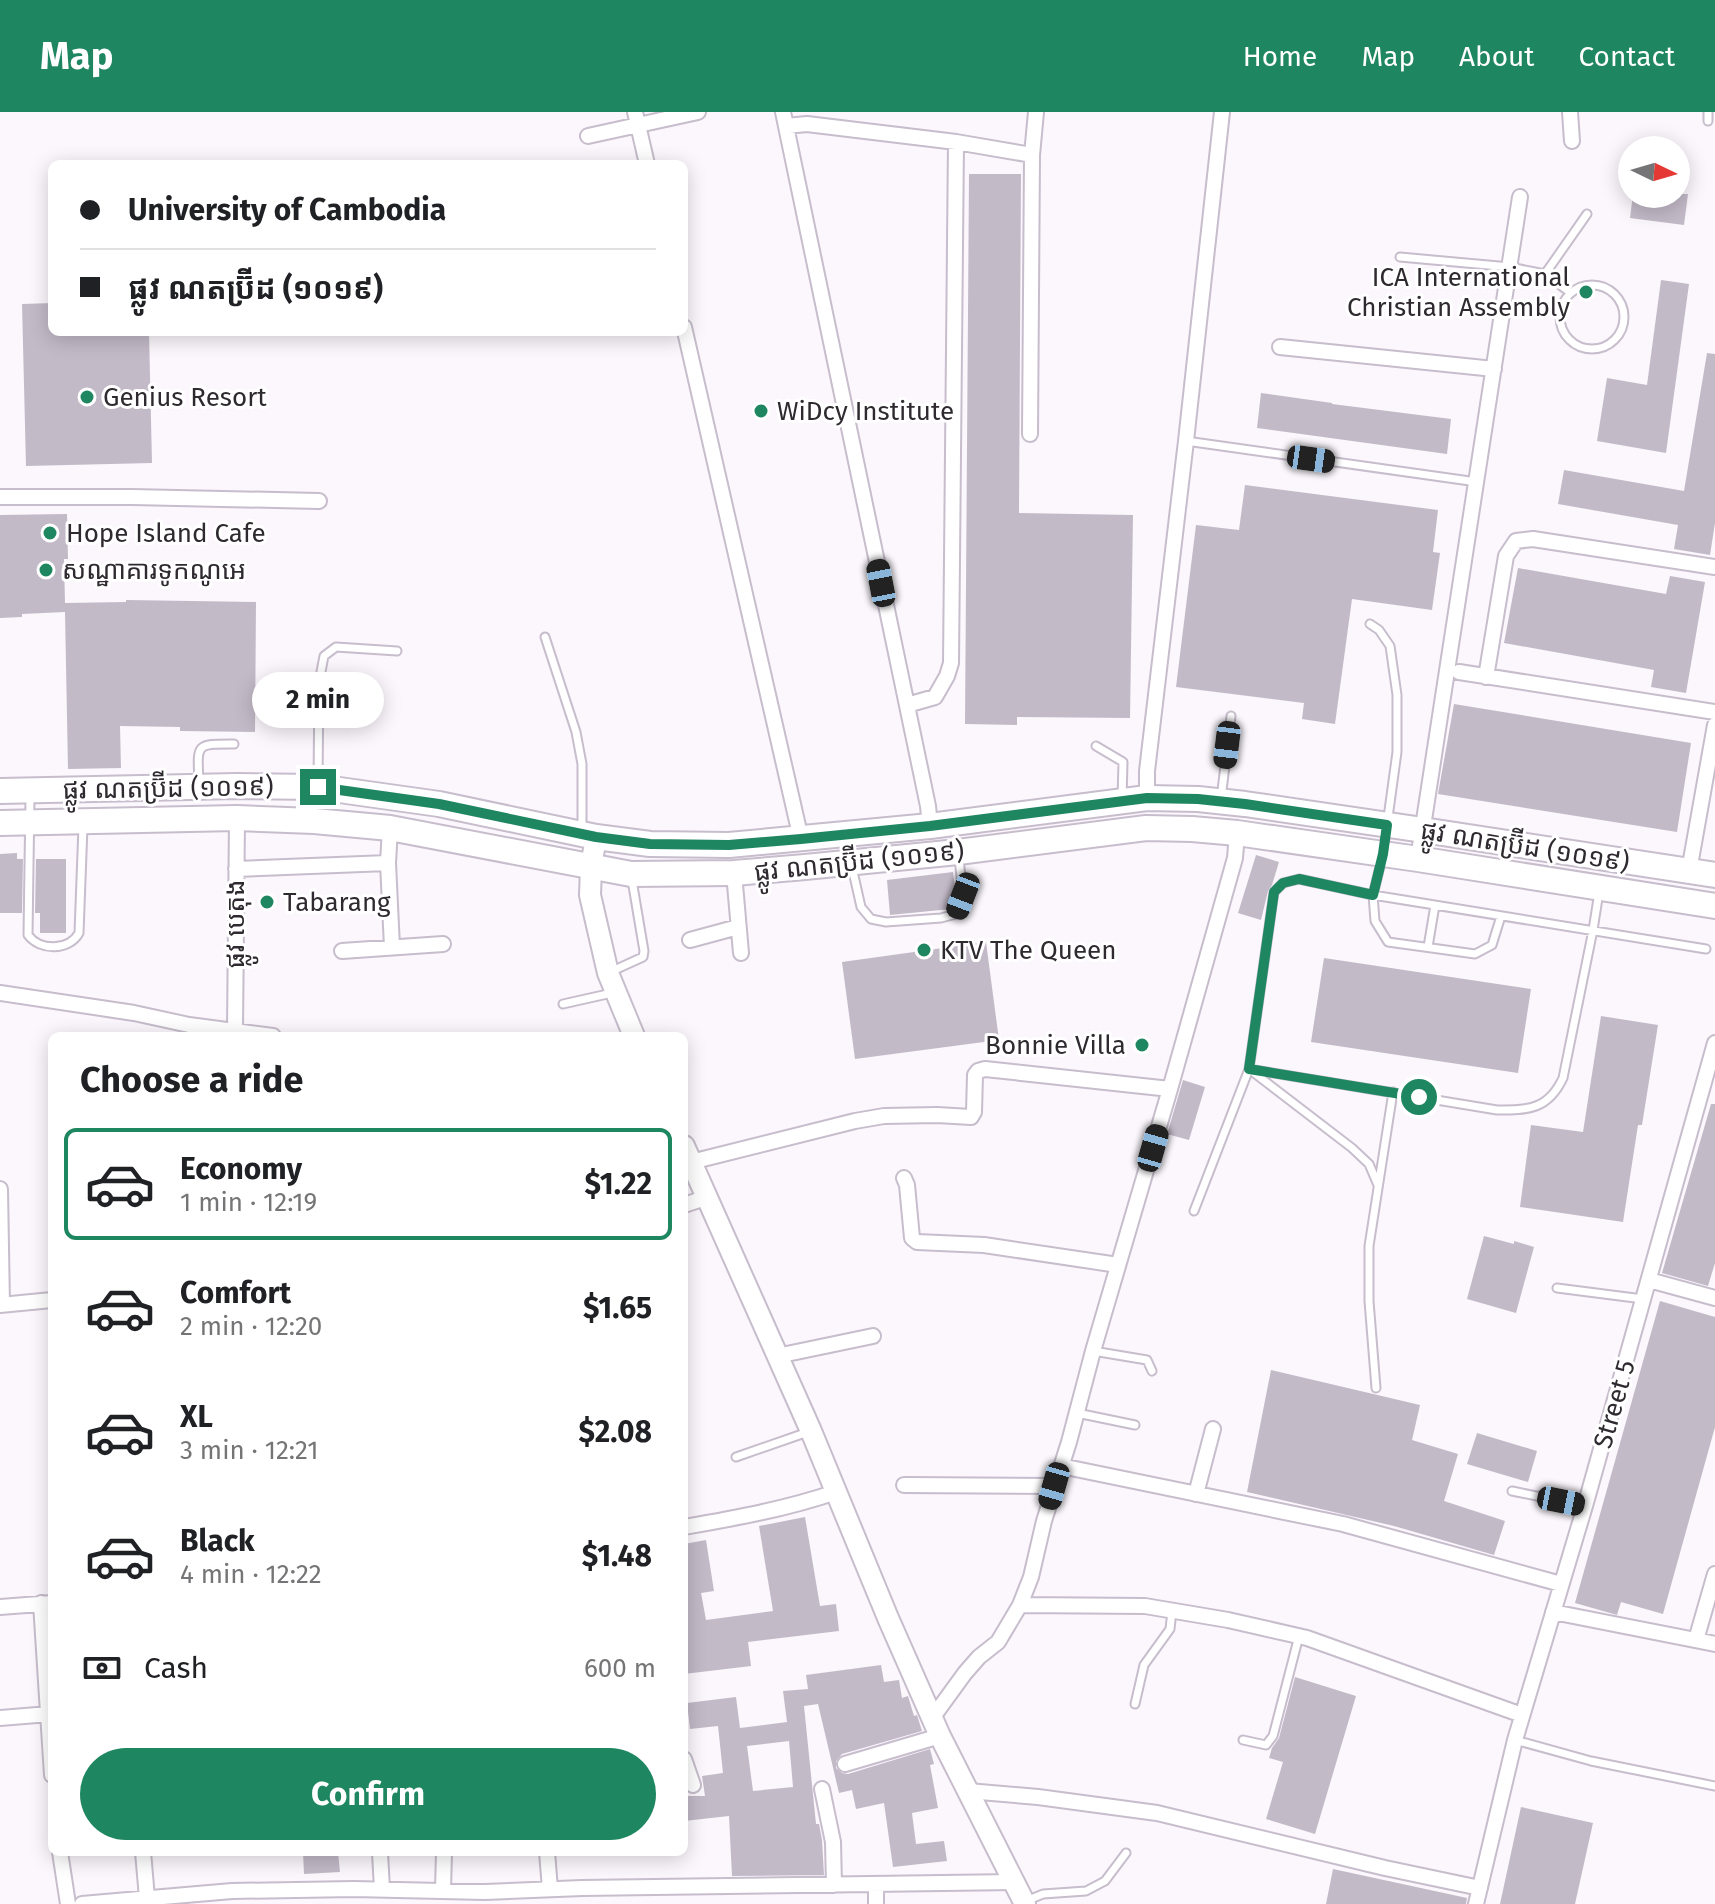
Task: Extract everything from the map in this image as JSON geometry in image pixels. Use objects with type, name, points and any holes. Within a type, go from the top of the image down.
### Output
[{"type":"main road","name":"ផ្លូវ ណតប្រ៊ីដ (១០១៩)","points":[[0,791],[318,787],[439,804],[589,835],[650,844],[729,845],[930,826],[1147,798],[1220,801],[1715,875]]},
{"type":"main road","name":"ផ្លូវ ណតប្រ៊ីដ (១០១៩)","points":[[0,823],[237,818],[314,821],[390,828],[631,874],[734,873],[958,852],[1146,828],[1192,829],[1418,859],[1715,906]]},
{"type":"street","points":[[588,136],[636,118],[698,112]]},
{"type":"street","points":[[1030,434],[1032,155],[1036,112]]},
{"type":"street","points":[[1147,798],[1147,771],[1222,112]]},
{"type":"street","points":[[1570,112],[1572,141]]},
{"type":"street","points":[[636,118],[646,160]]},
{"type":"street","points":[[930,826],[785,119],[1032,155]]},
{"type":"street","points":[[907,705],[935,697],[951,663],[956,142]]},
{"type":"street","points":[[1418,859],[1453,672],[1477,482],[1520,197]]},
{"type":"street","points":[[686,336],[801,839]]},
{"type":"street","points":[[1280,347],[1494,369]]},
{"type":"street","points":[[0,497],[319,501]]},
{"type":"street","points":[[1486,677],[1506,556],[1516,541],[1533,539],[1715,567]]},
{"type":"street","points":[[1453,672],[1715,712]]},
{"type":"street","points":[[1689,871],[1715,725]]},
{"type":"street","name":"ផ្លូវ បេតុង","points":[[235,1030],[237,818]]},
{"type":"street","points":[[390,828],[388,863],[392,947]]},
{"type":"street","points":[[845,1764],[936,1726],[965,1673],[998,1642],[1020,1605],[1031,1577],[1054,1486],[1235,858],[1237,833]]},
{"type":"street","points":[[589,835],[590,895],[611,983],[632,1032]]},
{"type":"street","points":[[236,869],[388,863]]},
{"type":"street","points":[[734,873],[741,953]]},
{"type":"street","points":[[690,940],[738,927]]},
{"type":"street","points":[[342,951],[443,944]]},
{"type":"street","points":[[0,994],[134,1013],[188,1030],[248,1032]]},
{"type":"street","name":"Street 5","points":[[1476,1904],[1515,1740],[1585,1506],[1715,1043]]},
{"type":"street","points":[[1024,1903],[936,1726],[811,1431],[688,1154],[884,1116],[971,1117],[974,1112],[975,1075],[985,1069],[1170,1089]]},
{"type":"street","points":[[904,1178],[912,1238],[917,1242],[984,1245],[1118,1265]]},
{"type":"street","points":[[0,1189],[1,1305],[48,1300]]},
{"type":"street","points":[[688,1204],[708,1197]]},
{"type":"street","points":[[1649,1280],[1715,1298]]},
{"type":"street","points":[[777,1356],[873,1336]]},
{"type":"street","points":[[1196,1494],[1213,1429]]},
{"type":"street","points":[[1061,1466],[1343,1524],[1561,1584]]},
{"type":"street","points":[[904,1485],[1054,1486]]},
{"type":"street","points":[[688,1526],[802,1504],[836,1492]]},
{"type":"street","points":[[1696,1640],[1715,1574]]},
{"type":"street","points":[[0,1607],[47,1603],[48,1658]]},
{"type":"street","points":[[1020,1605],[1145,1606],[1228,1620],[1299,1636],[1522,1715]]},
{"type":"street","points":[[1553,1612],[1715,1644]]},
{"type":"street","points":[[0,1718],[48,1714]]},
{"type":"street","points":[[688,1771],[693,1785]]},
{"type":"street","points":[[822,1789],[833,1842],[834,1885]]},
{"type":"street","points":[[968,1791],[1157,1813],[1480,1888]]},
{"type":"street","points":[[61,1856],[68,1904]]},
{"type":"street","points":[[143,1856],[147,1898]]},
{"type":"street","points":[[380,1856],[382,1890]]},
{"type":"street","points":[[443,1890],[444,1856]]},
{"type":"street","points":[[547,1856],[550,1889]]},
{"type":"street","points":[[82,1904],[232,1891],[291,1897],[354,1897],[382,1890],[443,1890],[484,1898],[582,1888],[1015,1882]]},
{"type":"street","points":[[876,1884],[876,1904]]},
{"type":"street","points":[[582,1888],[582,1904]]},
{"type":"lane","points":[[1545,274],[1587,214]]},
{"type":"lane","points":[[1400,257],[1510,267],[1545,274],[1571,293]]},
{"type":"lane","points":[[1602,287],[1618,300],[1622,308],[1622,327],[1612,342],[1591,349],[1571,342],[1564,334],[1560,312],[1571,293],[1580,288],[1602,287]]},
{"type":"lane","points":[[1186,441],[1477,482]]},
{"type":"lane","points":[[1370,624],[1379,630],[1390,646],[1397,695],[1397,752],[1383,854],[1373,895],[1375,921],[1388,942],[1475,954],[1492,945],[1501,916]]},
{"type":"lane","points":[[545,637],[576,732],[589,835]]},
{"type":"lane","points":[[318,787],[319,682],[324,656],[336,647],[397,651]]},
{"type":"lane","points":[[1220,801],[1231,716]]},
{"type":"lane","points":[[199,787],[197,755],[201,748],[207,744],[234,744]]},
{"type":"lane","points":[[1096,746],[1123,762],[1122,801]]},
{"type":"lane","points":[[30,790],[28,935],[34,943],[66,945],[74,941],[79,933],[83,821]]},
{"type":"lane","points":[[851,863],[861,907],[871,919],[886,922],[941,918],[956,914],[963,896],[958,852]]},
{"type":"lane","points":[[563,1004],[611,983],[643,957],[631,874]]},
{"type":"lane","points":[[1194,1211],[1249,1069],[1274,892],[1283,883],[1299,879],[1373,895],[1706,949]]},
{"type":"lane","points":[[1249,1069],[1497,1110],[1520,1110],[1543,1104],[1558,1090],[1563,1078],[1599,887]]},
{"type":"lane","points":[[1428,947],[1435,905]]},
{"type":"lane","points":[[1249,1069],[1352,1148],[1369,1164],[1378,1185]]},
{"type":"lane","points":[[1376,1388],[1369,1301],[1369,1246],[1393,1092]]},
{"type":"lane","points":[[1557,1288],[1643,1299]]},
{"type":"lane","points":[[1093,1351],[1147,1360],[1152,1371]]},
{"type":"lane","points":[[1077,1413],[1135,1425]]},
{"type":"lane","points":[[736,1457],[811,1431]]},
{"type":"lane","points":[[1512,1491],[1585,1506]]},
{"type":"lane","points":[[1135,1704],[1144,1665],[1170,1629],[1172,1611]]},
{"type":"lane","points":[[1243,1740],[1266,1745],[1273,1736],[1299,1636]]},
{"type":"lane","points":[[1515,1740],[1591,1761],[1715,1786]]},
{"type":"lane","points":[[1024,1903],[1043,1894],[1086,1891],[1105,1881],[1126,1853]]},
{"type":"building","points":[[969,174],[1021,174],[1019,513],[1133,515],[1130,718],[1017,717],[1017,725],[965,724]]},
{"type":"building","points":[[1631,208],[1686,208],[1684,225],[1630,218]]},
{"type":"building","points":[[1661,280],[1689,284],[1666,453],[1597,441],[1607,378],[1647,385]]},
{"type":"building","name":"Genius Resort","points":[[48,303],[48,336],[149,336],[152,463],[26,466],[22,304]]},
{"type":"building","points":[[1707,353],[1715,354],[1715,523],[1710,555],[1674,549],[1678,525],[1558,504],[1564,470],[1684,491]]},
{"type":"building","points":[[1261,393],[1451,419],[1447,454],[1257,428]]},
{"type":"building","points":[[1245,485],[1438,510],[1433,552],[1440,553],[1432,610],[1352,599],[1335,724],[1302,719],[1304,703],[1176,687],[1196,525],[1239,530]]},
{"type":"building","points":[[67,514],[65,603],[126,600],[256,602],[255,732],[120,726],[121,768],[68,769],[65,612],[0,618],[0,515]]},
{"type":"building","points":[[1518,568],[1666,594],[1670,576],[1705,582],[1686,693],[1651,687],[1654,670],[1504,643]]},
{"type":"building","points":[[1454,704],[1691,743],[1677,832],[1438,794]]},
{"type":"building","points":[[17,853],[17,859],[23,859],[22,913],[0,913],[0,854]]},
{"type":"building","points":[[1256,855],[1279,862],[1261,920],[1238,913]]},
{"type":"building","points":[[36,859],[66,859],[66,933],[40,933],[40,913],[35,913]]},
{"type":"building","points":[[953,872],[956,896],[951,909],[890,915],[887,880]]},
{"type":"building","points":[[986,942],[999,1040],[855,1059],[842,962]]},
{"type":"building","points":[[1324,958],[1531,989],[1518,1073],[1311,1042]]},
{"type":"building","points":[[1601,1016],[1658,1025],[1623,1222],[1520,1207],[1531,1125],[1583,1132]]},
{"type":"building","points":[[1183,1080],[1205,1087],[1189,1140],[1167,1134]]},
{"type":"building","points":[[1711,1104],[1715,1104],[1715,1263],[1708,1286],[1662,1273]]},
{"type":"building","points":[[1484,1236],[1534,1247],[1516,1313],[1467,1299]]},
{"type":"building","points":[[1660,1301],[1715,1317],[1715,1427],[1663,1614],[1621,1602],[1617,1615],[1575,1603]]},
{"type":"building","points":[[1271,1370],[1420,1405],[1412,1440],[1458,1454],[1444,1501],[1505,1521],[1494,1555],[1394,1526],[1247,1492]]},
{"type":"building","points":[[1477,1433],[1537,1451],[1528,1482],[1467,1464]]},
{"type":"building","points":[[805,1517],[820,1606],[836,1604],[839,1631],[748,1642],[751,1666],[688,1674],[688,1543],[706,1540],[714,1591],[701,1593],[706,1620],[773,1611],[759,1526]]},
{"type":"building","points":[[881,1665],[884,1682],[899,1680],[902,1698],[908,1696],[922,1731],[842,1754],[836,1761],[836,1768],[848,1774],[930,1749],[938,1808],[912,1813],[916,1844],[944,1841],[947,1861],[893,1867],[884,1803],[856,1809],[852,1790],[839,1793],[818,1704],[804,1706],[824,1875],[732,1876],[729,1816],[688,1821],[688,1796],[705,1796],[702,1776],[723,1773],[718,1726],[690,1729],[688,1703],[736,1697],[740,1728],[787,1722],[783,1691],[808,1689],[806,1675]],"holes":[[[789,1741],[793,1787],[753,1791],[747,1746]]]},
{"type":"building","points":[[1295,1677],[1356,1696],[1315,1834],[1266,1819],[1283,1762],[1269,1758],[1279,1738]]},
{"type":"building","points":[[1521,1807],[1593,1823],[1575,1904],[1500,1904]]},
{"type":"building","points":[[303,1856],[338,1856],[340,1872],[304,1874]]},
{"type":"building","points":[[1333,1869],[1467,1898],[1466,1904],[1326,1904]]},
{"type":"place","name":"ICA International Christian Assembly","points":[[1586,292]]},
{"type":"place","name":"Genius Resort","points":[[87,397]]},
{"type":"place","name":"WiDcy Institute","points":[[761,411]]},
{"type":"place","name":"Hope Island Cafe","points":[[50,533]]},
{"type":"place","name":"សណ្ឋាគារទូកណូអេ","points":[[46,570]]},
{"type":"place","name":"Tabarang","points":[[267,902]]},
{"type":"place","name":"KTV The Queen","points":[[924,950]]},
{"type":"place","name":"Bonnie Villa","points":[[1142,1045]]},
{"type":"route","points":[[318,787],[395,796],[596,837],[650,844],[729,845],[801,839],[1147,798],[1245,804],[1387,825],[1373,895],[1299,879],[1283,883],[1274,892],[1249,1069],[1419,1097]]}]
